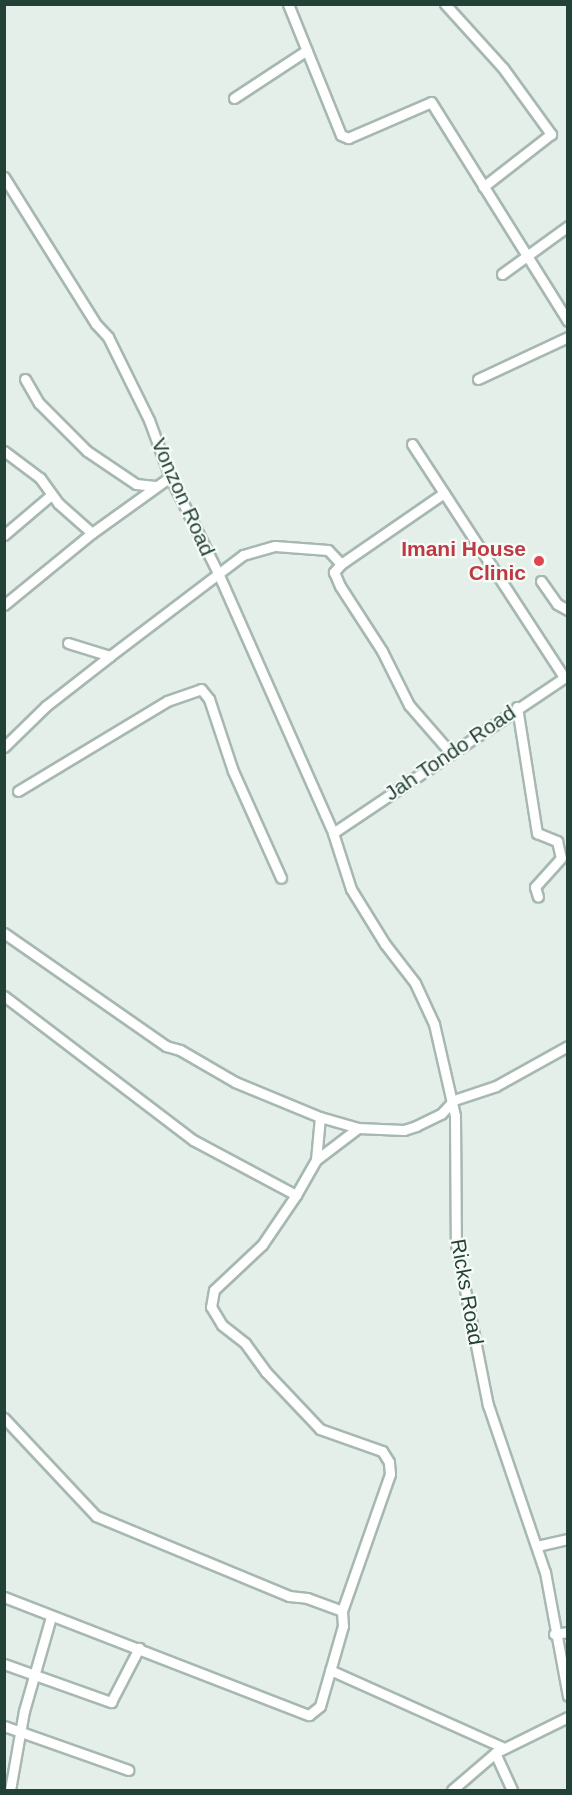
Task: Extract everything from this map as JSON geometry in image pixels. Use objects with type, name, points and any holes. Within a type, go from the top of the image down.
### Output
[{"type":"street","points":[[288,4],[341,135],[348,138],[431,102],[567,321]]},
{"type":"street","points":[[445,4],[503,68],[551,134],[483,187]]},
{"type":"street","points":[[234,98],[307,50]]},
{"type":"street","name":"Vonzon Road","points":[[4,177],[96,324],[108,337],[149,420],[170,477],[218,573],[333,832]]},
{"type":"street","points":[[502,274],[567,226]]},
{"type":"street","points":[[478,379],[567,338]]},
{"type":"street","points":[[25,379],[39,403],[87,451],[136,484],[155,486]]},
{"type":"street","points":[[412,444],[566,676]]},
{"type":"street","points":[[4,451],[40,478],[51,495],[92,533]]},
{"type":"street","points":[[4,606],[92,533],[170,477]]},
{"type":"street","points":[[444,493],[341,564],[334,572],[340,586],[382,651],[409,705],[450,752]]},
{"type":"street","points":[[4,535],[51,495]]},
{"type":"street","points":[[4,747],[46,706],[243,555],[275,546],[328,550],[341,564]]},
{"type":"street","points":[[541,581],[557,604],[567,610]]},
{"type":"street","points":[[68,643],[110,656]]},
{"type":"street","name":"Jah Tondo Road","points":[[333,832],[566,676]]},
{"type":"street","points":[[18,791],[166,701],[201,688],[208,699],[233,771],[281,878]]},
{"type":"street","points":[[517,707],[537,832],[557,841],[561,858],[535,887],[538,897]]},
{"type":"street","name":"Ricks Road","points":[[333,832],[351,889],[385,944],[415,983],[434,1024],[454,1100],[458,1180],[456,1244],[488,1405],[537,1546],[567,1696]]},
{"type":"street","points":[[4,933],[166,1046],[180,1050],[235,1082],[320,1117],[358,1128],[404,1130],[441,1114],[454,1100],[496,1086],[567,1046]]},
{"type":"street","points":[[4,996],[193,1140],[296,1195]]},
{"type":"street","points":[[316,1160],[320,1117]]},
{"type":"street","points":[[4,1597],[51,1617],[139,1648],[186,1670],[309,1714],[320,1706],[343,1626],[342,1611],[390,1474],[389,1462],[382,1451],[320,1430],[266,1372],[245,1344],[222,1325],[211,1306],[214,1290],[262,1245],[296,1195],[316,1160],[358,1128]]},
{"type":"street","points":[[4,1418],[96,1516],[289,1596],[307,1598],[342,1611]]},
{"type":"street","points":[[537,1546],[567,1539]]},
{"type":"street","points":[[4,1786],[11,1790],[20,1732],[51,1617]]},
{"type":"street","points":[[554,1634],[567,1632]]},
{"type":"street","points":[[4,1664],[111,1702],[139,1648]]},
{"type":"street","points":[[330,1670],[504,1748]]},
{"type":"street","points":[[452,1791],[495,1753],[567,1717]]},
{"type":"street","points":[[4,1726],[128,1770]]},
{"type":"street","points":[[495,1753],[512,1791]]},
{"type":"place","name":"Imani House Clinic","points":[[539,561]]}]
